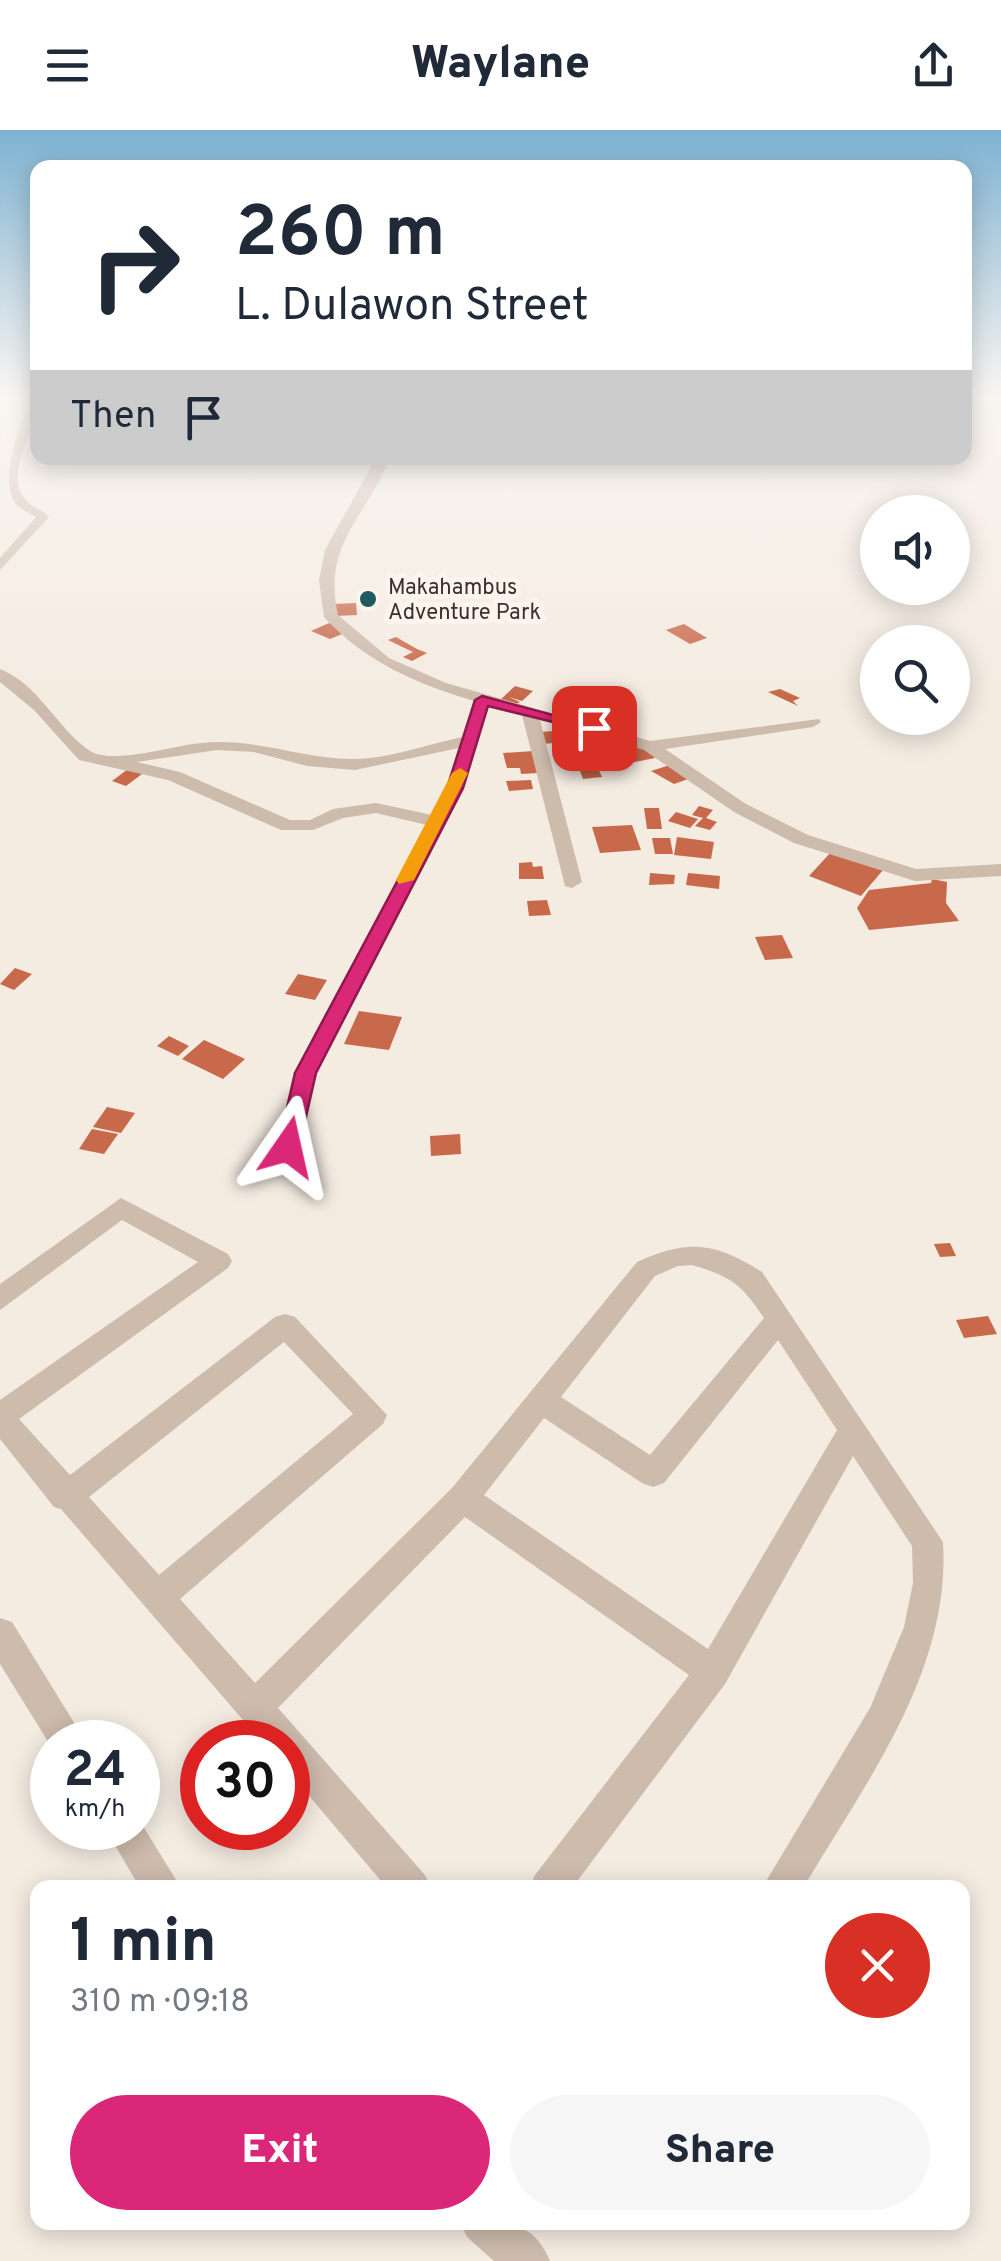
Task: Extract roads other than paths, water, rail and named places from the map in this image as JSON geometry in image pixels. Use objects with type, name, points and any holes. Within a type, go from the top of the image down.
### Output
[{"type":"street","points":[[0,566],[44,517],[20,501],[18,495]]},
{"type":"street","points":[[363,495],[332,542],[324,571],[331,616],[384,661],[482,700],[650,746],[766,824],[819,845],[914,875],[1001,870]]},
{"type":"street","points":[[0,674],[40,708],[79,752],[174,776],[287,826],[314,824],[339,813],[376,808],[435,821]]},
{"type":"street","points":[[288,1147],[306,1073],[455,788],[482,700]]},
{"type":"street","points":[[530,713],[572,882]]},
{"type":"street","points":[[650,746],[813,722]]},
{"type":"street","points":[[116,762],[216,744],[255,747],[307,761],[355,764],[468,741]]},
{"type":"street","points":[[0,1299],[120,1208],[219,1261],[0,1417],[66,1497],[265,1720]]},
{"type":"street","points":[[254,1707],[463,1498],[646,1269],[676,1256],[692,1255],[731,1266],[753,1280],[781,1316],[927,1542],[933,1570],[916,1652],[786,1880]]},
{"type":"street","points":[[541,1400],[653,1473],[781,1316]]},
{"type":"street","points":[[66,1497],[285,1325],[373,1415],[157,1598]]},
{"type":"street","points":[[554,1880],[713,1672],[853,1429]]},
{"type":"street","points":[[463,1498],[713,1672]]},
{"type":"street","points":[[0,1634],[55,1720]]},
{"type":"street","points":[[310,1771],[405,1880]]},
{"type":"street","points":[[137,1850],[157,1880]]},
{"type":"street","points":[[491,2230],[528,2261]]},
{"type":"place","name":"Makahambus Adventure Park","points":[[368,599]]}]
